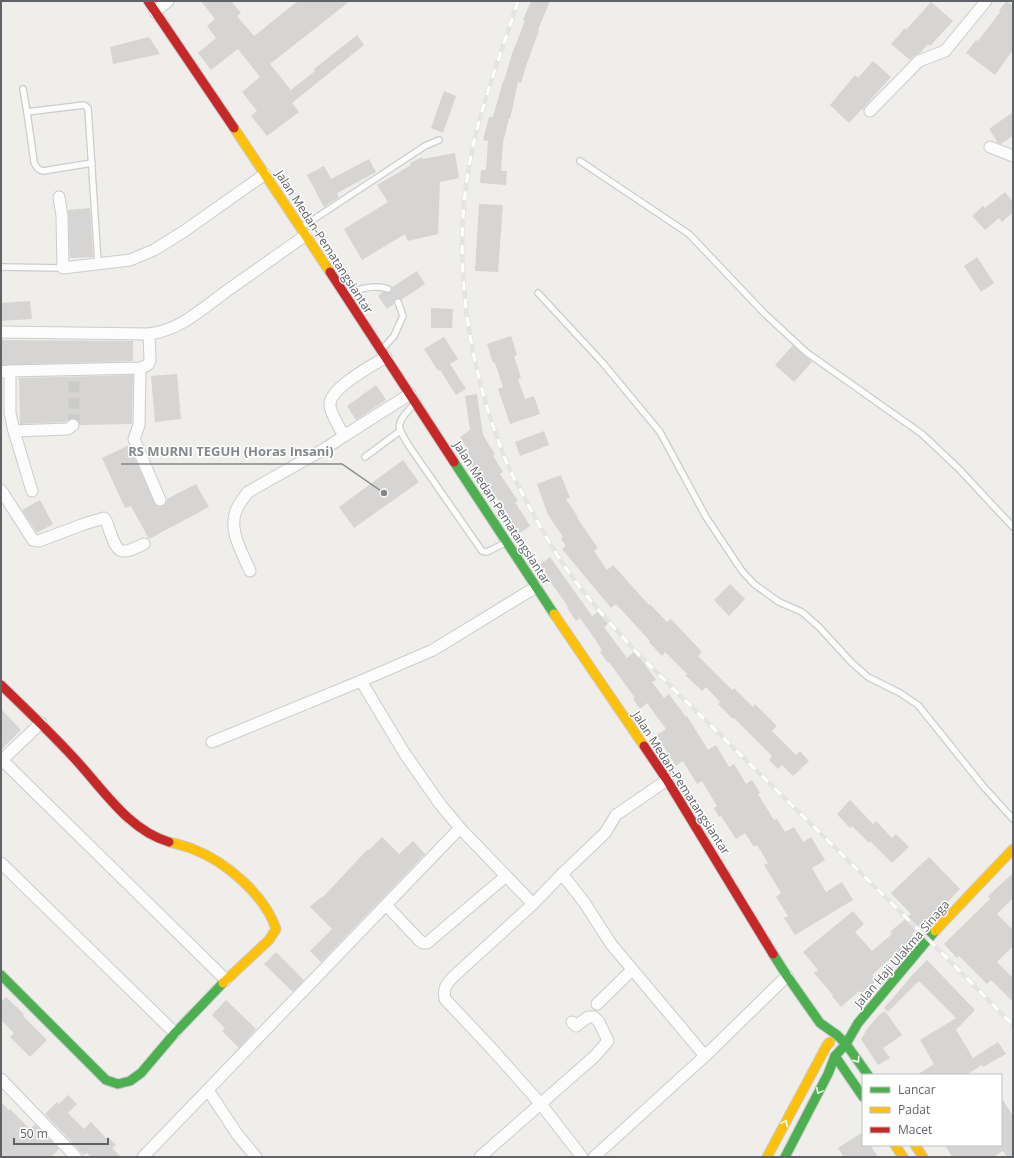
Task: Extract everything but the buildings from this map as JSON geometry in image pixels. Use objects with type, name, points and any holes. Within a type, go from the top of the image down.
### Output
[{"type":"main road","name":"Jalan Medan-Pematangsiantar","points":[[148,1],[304,231],[536,587],[667,780],[787,976],[820,1023],[837,1035],[846,1044],[867,1074]]},
{"type":"main road","points":[[1,685],[41,723],[128,818],[157,838],[194,849],[224,867],[254,893],[266,907],[275,921],[276,929],[274,934],[226,980],[175,1033],[140,1073],[130,1081],[118,1084],[106,1080],[1,976]]},
{"type":"main road","name":"Jalan Haji Ulakma Sinaga","points":[[835,1056],[846,1044],[858,1023],[928,939],[1013,849]]},
{"type":"main road","points":[[820,1023],[827,1045],[862,1096]]},
{"type":"main road","name":"Jalan Haji Ulakma Sinaga","points":[[767,1157],[827,1045],[837,1035],[858,1023]]},
{"type":"main road","points":[[785,1157],[828,1074],[835,1056]]},
{"type":"main road","points":[[896,1146],[903,1157]]},
{"type":"main road","points":[[916,1146],[923,1157]]},
{"type":"street","points":[[155,12],[168,1]]},
{"type":"street","points":[[870,111],[919,61],[945,51],[986,1]]},
{"type":"street","points":[[990,147],[1013,156]]},
{"type":"street","points":[[59,197],[62,216],[63,268],[130,260],[154,250],[183,232],[265,174]]},
{"type":"street","points":[[1,332],[161,333],[187,321],[304,231]]},
{"type":"street","points":[[32,491],[10,413],[6,372],[74,374],[140,368],[150,363],[149,334]]},
{"type":"street","points":[[344,436],[330,405],[330,399],[335,392],[383,353]]},
{"type":"street","points":[[140,368],[138,425],[134,439],[160,500]]},
{"type":"street","points":[[250,571],[233,526],[235,512],[248,492],[413,398]]},
{"type":"street","points":[[14,431],[68,429],[73,425]]},
{"type":"street","points":[[1,490],[30,538],[33,540],[39,541],[104,518],[118,550],[122,552],[130,551],[144,544]]},
{"type":"street","points":[[212,742],[362,681],[433,650],[536,587]]},
{"type":"street","points":[[362,681],[405,754],[440,804],[460,828],[533,904]]},
{"type":"street","points":[[41,723],[2,760],[226,980]]},
{"type":"street","points":[[582,1157],[540,1103],[445,999],[444,992],[453,977],[533,904],[605,833],[616,815],[667,780]]},
{"type":"street","points":[[143,1157],[460,828]]},
{"type":"street","points":[[1,863],[175,1033]]},
{"type":"street","points":[[562,874],[584,902],[612,944],[632,970],[705,1056]]},
{"type":"street","points":[[386,905],[423,943],[427,943],[506,876]]},
{"type":"street","points":[[597,1004],[632,970]]},
{"type":"street","points":[[594,1157],[705,1056],[787,976]]},
{"type":"street","points":[[480,1157],[595,1056],[608,1041],[599,1022],[594,1017],[588,1017],[576,1026],[572,1022]]},
{"type":"street","points":[[1,1079],[76,1157]]},
{"type":"street","points":[[208,1090],[237,1134],[256,1157]]},
{"type":"lane","points":[[23,89],[35,167],[38,169],[47,170],[92,163]]},
{"type":"lane","points":[[27,112],[84,105],[88,110],[98,263]]},
{"type":"lane","points":[[304,231],[425,146],[439,140]]},
{"type":"lane","points":[[580,161],[690,234],[765,314],[801,348],[922,434],[959,469],[1013,527]]},
{"type":"lane","points":[[1,267],[63,268]]},
{"type":"lane","points":[[344,293],[364,288],[383,287],[388,289]]},
{"type":"lane","points":[[538,293],[602,362],[660,432],[706,516],[742,571],[754,584],[779,602],[802,612],[819,627],[852,663],[868,676],[900,693],[918,705],[983,786],[1013,820]]},
{"type":"lane","points":[[383,353],[394,336],[403,316],[398,302]]},
{"type":"lane","points":[[413,398],[398,426],[413,453],[482,551],[487,552],[507,542]]},
{"type":"lane","points":[[365,457],[400,431]]},
{"type":"tunnel","points":[[73,425],[74,378]]},
{"type":"railway","points":[[518,1],[491,81],[474,141],[465,199],[462,237],[463,275],[473,351],[482,389],[509,469],[552,547],[566,568],[588,598],[621,636],[1013,1025]]},
{"type":"traffic: fast","points":[[454,462],[554,614]]},
{"type":"traffic: fast","points":[[867,1074],[846,1044],[858,1023],[935,931]]},
{"type":"traffic: fast","points":[[773,954],[820,1023],[837,1035],[846,1044],[835,1056],[828,1074],[785,1157]]},
{"type":"traffic: fast","points":[[1,975],[106,1080],[118,1084],[130,1081],[141,1073],[175,1033],[223,983]]},
{"type":"traffic: fast","points":[[835,1056],[862,1096]]},
{"type":"traffic: slow","points":[[234,128],[330,272]]},
{"type":"traffic: slow","points":[[554,614],[644,746]]},
{"type":"traffic: slow","points":[[169,842],[190,848],[206,855],[231,871],[254,892],[271,916],[276,929],[269,940],[223,983]]},
{"type":"traffic: slow","points":[[935,931],[1013,849]]},
{"type":"traffic: slow","points":[[767,1157],[830,1042]]},
{"type":"traffic: slow","points":[[896,1146],[903,1157]]},
{"type":"traffic: slow","points":[[916,1146],[923,1157]]},
{"type":"traffic: jam","points":[[148,1],[234,128]]},
{"type":"traffic: jam","points":[[330,272],[454,462]]},
{"type":"traffic: jam","points":[[1,685],[85,770],[117,807],[141,828],[154,836],[169,842]]},
{"type":"traffic: jam","points":[[644,746],[667,780],[773,954]]},
{"type":"place","name":"RS MURNI TEGUH (Horas Insani)","points":[[384,493]]}]
